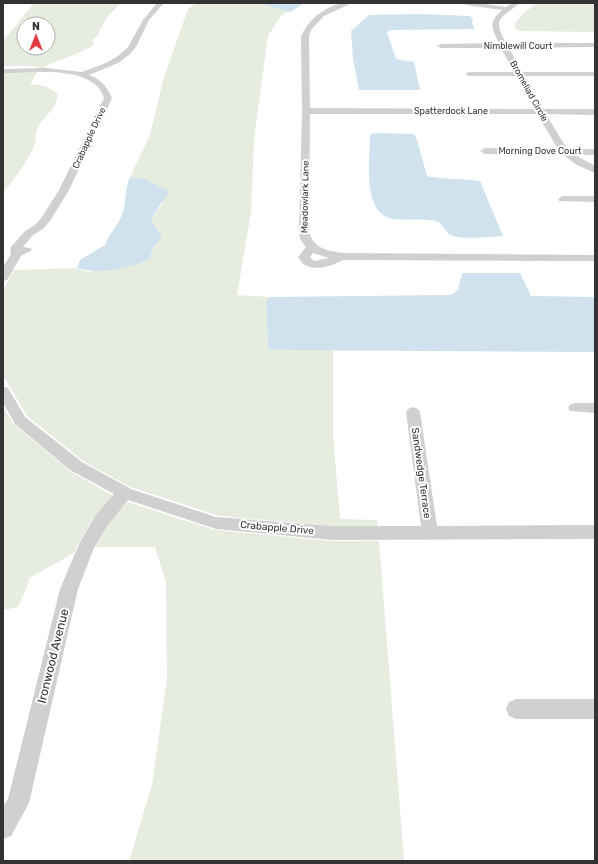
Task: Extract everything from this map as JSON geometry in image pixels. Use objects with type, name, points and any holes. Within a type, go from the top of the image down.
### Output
[{"type":"street","points":[[82,75],[127,54],[133,48],[143,26],[152,12],[162,3]]},
{"type":"street","name":"Meadowlark Lane","points":[[349,3],[334,8],[315,21],[306,33],[304,236],[306,242],[312,248],[306,253],[304,257],[305,261],[309,263],[323,264],[342,256],[595,258]]},
{"type":"street","points":[[466,3],[508,9]]},
{"type":"street","name":"Bromeliad Circle","points":[[516,3],[498,17],[494,26],[503,46],[564,151],[580,163],[595,170]]},
{"type":"street","name":"Nimblewill Court","points":[[441,46],[595,45]]},
{"type":"street","name":"Crabapple Drive","points":[[3,67],[57,70],[82,75],[102,86],[106,90],[108,98],[64,190],[46,219],[39,227],[40,236],[27,250],[17,254],[3,277]]},
{"type":"street","name":"Crabapple Drive","points":[[3,71],[38,69]]},
{"type":"street","points":[[469,74],[595,74]]},
{"type":"street","name":"Spatterdock Lane","points":[[306,111],[595,112]]},
{"type":"street","name":"Morning Dove Court","points":[[486,151],[595,152]]},
{"type":"street","points":[[563,199],[595,199]]},
{"type":"street","name":"Crabapple Drive","points":[[3,391],[20,420],[76,466],[125,493],[216,523],[332,533],[595,532]]},
{"type":"street","points":[[575,408],[595,408]]},
{"type":"street","name":"Sandwedge Terrace","points":[[412,412],[430,533]]},
{"type":"street","name":"Ironwood Avenue","points":[[3,828],[18,803],[70,589],[86,547],[102,520],[125,493]]},
{"type":"street","points":[[516,709],[595,709]]},
{"type":"shaded area","points":[[34,3],[121,3],[108,16],[97,36],[93,39],[93,45],[87,49],[43,68],[31,66],[3,66],[3,41],[16,25],[16,56],[56,56],[56,16],[23,16]]},
{"type":"shaded area","points":[[196,3],[260,3],[289,11],[280,17],[268,36],[254,139],[251,212],[237,295],[270,297],[266,300],[268,348],[272,350],[333,350],[333,434],[340,519],[377,520],[378,526],[333,526],[219,516],[130,487],[83,461],[27,416],[4,377],[3,291],[13,270],[77,268],[88,272],[149,260],[160,232],[153,225],[151,219],[163,203],[153,183],[143,178],[130,177],[150,135],[164,77],[188,9]]},
{"type":"shaded area","points":[[537,3],[595,3],[595,32],[520,31],[515,28],[515,23],[524,13]]},
{"type":"shaded area","points":[[38,71],[30,84],[45,86],[57,93],[56,103],[38,127],[34,146],[30,155],[3,193],[3,72]]},
{"type":"shaded area","points":[[3,407],[13,423],[70,471],[113,496],[94,518],[74,553],[28,579],[30,579],[18,607],[3,610]]},
{"type":"shaded area","points":[[127,502],[215,530],[332,541],[379,541],[404,861],[129,861],[152,785],[167,678],[166,582],[155,547],[95,547],[109,523]]},
{"type":"water","points":[[260,3],[304,3],[290,12]]},
{"type":"water","points":[[418,14],[470,16],[473,19],[472,23],[475,29],[390,30],[387,32],[396,59],[414,62],[420,90],[359,90],[353,59],[351,31],[369,15]]},
{"type":"water","points":[[374,133],[414,134],[427,176],[480,181],[503,236],[476,238],[455,237],[449,234],[436,221],[393,219],[383,215],[376,207],[372,196],[370,183],[370,135]]},
{"type":"water","points":[[130,177],[143,178],[169,192],[151,219],[162,237],[154,246],[149,260],[131,266],[104,271],[77,268],[80,260],[105,245],[119,221],[123,212]]},
{"type":"water","points":[[462,273],[520,273],[531,296],[595,297],[595,352],[272,350],[268,348],[266,300],[270,297],[451,295],[458,290]]}]
